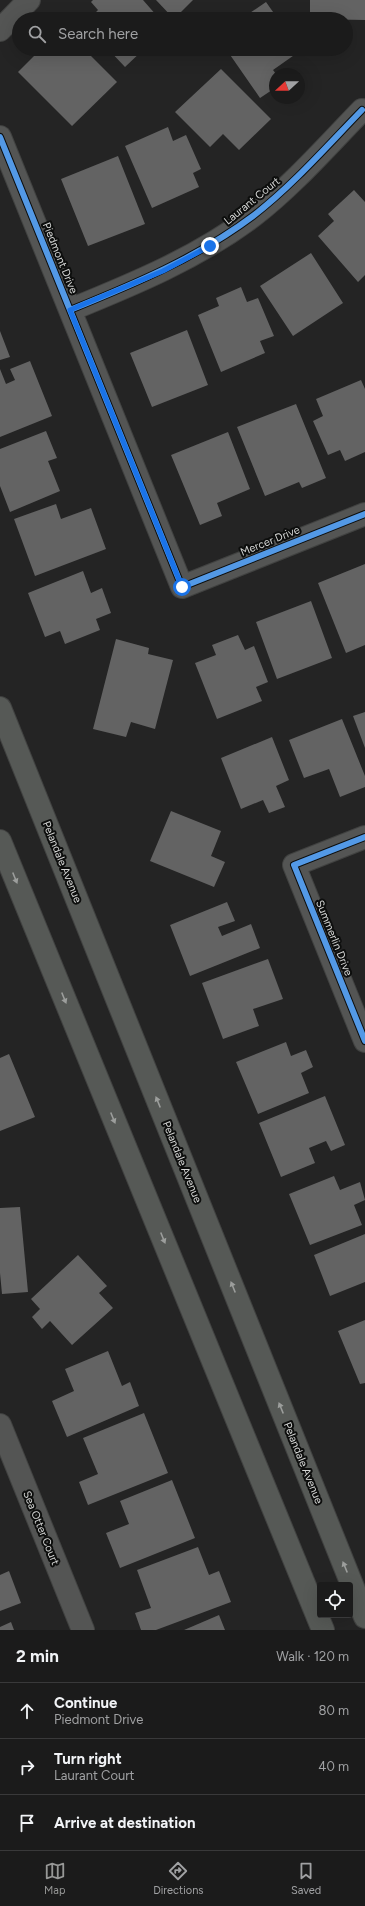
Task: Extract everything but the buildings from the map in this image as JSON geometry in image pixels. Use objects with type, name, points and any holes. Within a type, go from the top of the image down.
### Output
[{"type":"main road","name":"Pelandale Avenue","points":[[0,708],[365,1617]]},
{"type":"main road","points":[[0,841],[323,1630]]},
{"type":"street","points":[[17,12],[29,0]]},
{"type":"street","points":[[0,30],[12,18]]},
{"type":"street","name":"Laurant Court","points":[[70,310],[163,271],[210,246],[254,216],[294,180],[362,110]]},
{"type":"street","name":"Piedmont Drive","points":[[0,137],[182,587]]},
{"type":"street","name":"Mercer Drive","points":[[182,587],[365,514]]},
{"type":"street","name":"Summerlin Drive","points":[[365,837],[294,865],[365,1041]]},
{"type":"street","name":"Sea Otter Court","points":[[0,1425],[83,1630]]},
{"type":"cycle path","points":[[70,310],[164,269],[210,245],[232,231],[253,216],[282,191],[362,110]]},
{"type":"cycle path","points":[[0,137],[182,587],[365,514]]},
{"type":"cycle path","points":[[365,837],[294,865],[365,1041]]},
{"type":"route","points":[[182,587],[70,310],[131,286],[210,246]]}]
